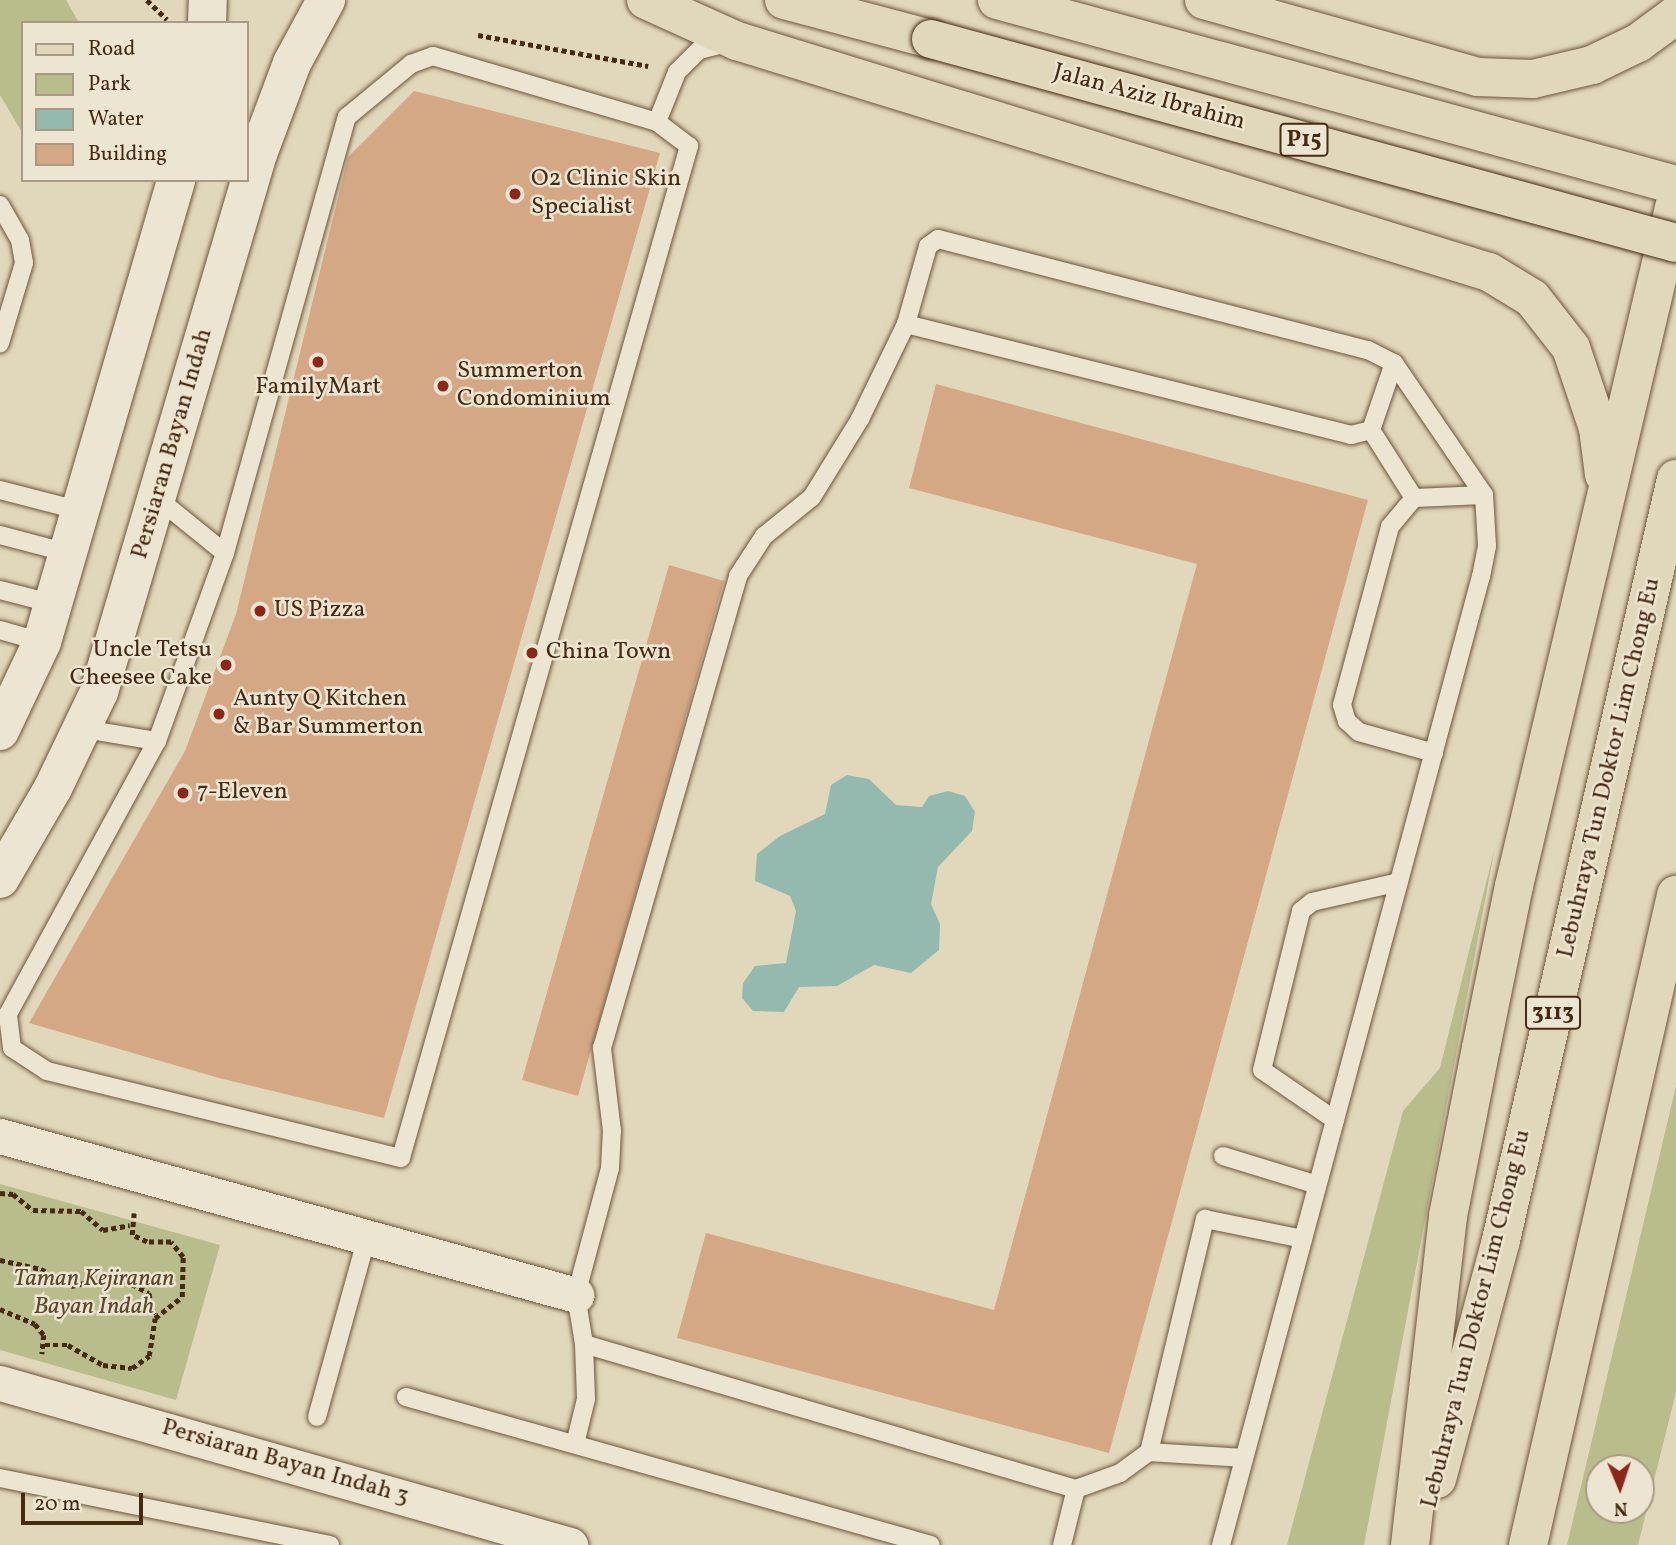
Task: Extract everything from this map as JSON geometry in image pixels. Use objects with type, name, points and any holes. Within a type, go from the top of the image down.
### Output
[{"type":"main road","points":[[646,0],[737,41],[1489,272],[1532,298],[1571,348],[1598,428],[1607,498]]},
{"type":"main road","name":"Jalan Aziz Ibrahim","points":[[784,0],[1676,243]]},
{"type":"main road","name":"P15","points":[[998,0],[1676,185]]},
{"type":"main road","points":[[1204,0],[1411,60],[1492,78],[1533,79],[1592,65],[1638,43],[1676,15]]},
{"type":"main road","points":[[1410,1545],[1448,1216],[1514,886],[1676,198]]},
{"type":"main road","name":"Lebuhraya Tun Doktor Lim Chong Eu","points":[[1419,1545],[1501,1240],[1676,479]]},
{"type":"main road","points":[[1528,1545],[1676,895]]},
{"type":"street","points":[[207,21],[208,0]]},
{"type":"street","name":"Persiaran Bayan Indah","points":[[0,878],[85,729],[157,498],[258,154],[292,63],[326,0]]},
{"type":"street","points":[[0,731],[42,642],[175,182]]},
{"type":"street","points":[[0,1136],[576,1294]]},
{"type":"street","name":"Persiaran Bayan Indah 3","points":[[14,1387],[570,1545]]},
{"type":"lane","points":[[657,122],[677,72],[699,50],[737,41]]},
{"type":"lane","points":[[433,56],[657,122],[689,146],[401,1158],[47,1071],[12,1048],[8,1014],[157,741],[225,553],[347,117],[411,64],[433,56]]},
{"type":"lane","points":[[0,205],[20,240],[23,263],[0,343]]},
{"type":"lane","points":[[575,1444],[586,1399],[584,1344],[576,1294],[610,1168],[612,1131],[602,1048],[738,576],[764,536],[812,496],[860,419],[906,324],[932,242],[1368,350],[1394,363],[1484,495],[1487,545],[1221,1545]]},
{"type":"lane","points":[[906,324],[1351,435],[1371,430]]},
{"type":"lane","points":[[1371,430],[1394,363]]},
{"type":"lane","points":[[1371,430],[1414,498]]},
{"type":"lane","points":[[0,490],[81,511]]},
{"type":"lane","points":[[1433,754],[1359,732],[1347,721],[1342,705],[1390,527],[1414,498],[1484,495]]},
{"type":"lane","points":[[157,498],[225,553]]},
{"type":"lane","points":[[0,535],[68,553]]},
{"type":"lane","points":[[0,590],[54,604]]},
{"type":"lane","points":[[0,630],[42,642]]},
{"type":"lane","points":[[85,729],[157,741]]},
{"type":"lane","points":[[1335,1120],[1262,1070],[1301,911],[1312,902],[1399,882]]},
{"type":"lane","points":[[1223,1156],[1317,1185]]},
{"type":"lane","points":[[1149,1452],[1205,1219],[1303,1239]]},
{"type":"lane","points":[[317,1417],[367,1237]]},
{"type":"lane","points":[[584,1344],[1076,1489],[1120,1473],[1149,1452],[1244,1458]]},
{"type":"lane","points":[[406,1397],[931,1545]]},
{"type":"lane","points":[[0,1478],[330,1545]]},
{"type":"lane","points":[[1062,1545],[1076,1489]]},
{"type":"path","points":[[147,0],[166,21]]},
{"type":"path","points":[[466,33],[677,72]]},
{"type":"path","points":[[144,1175],[131,1225],[138,1240],[171,1242],[183,1257],[182,1297],[155,1318]]},
{"type":"path","points":[[0,1193],[13,1194],[33,1210],[81,1211],[103,1230],[131,1225]]},
{"type":"path","points":[[0,1260],[41,1269],[71,1286],[113,1278],[132,1284],[149,1293],[155,1318],[149,1356],[132,1368],[89,1361],[58,1342],[45,1345],[14,1387]]},
{"type":"path","points":[[0,1309],[35,1324],[45,1345]]},
{"type":"green space","points":[[0,0],[66,0],[78,21],[21,21],[21,131],[0,95]]},
{"type":"green space","points":[[1495,847],[1364,1545],[1287,1545],[1403,1111],[1440,1068]]},
{"type":"green space","points":[[1676,1086],[1676,1392],[1655,1477],[1655,1454],[1589,1454]]},
{"type":"green space","name":"Taman Kejiranan Bayan Indah","points":[[0,1184],[220,1245],[176,1400],[0,1350]]},
{"type":"green space","points":[[1585,1469],[1585,1524],[1643,1524],[1638,1545],[1567,1545]]},
{"type":"water","points":[[847,775],[869,779],[896,805],[922,807],[929,796],[948,791],[965,796],[975,812],[972,831],[938,867],[931,904],[940,924],[939,950],[911,973],[874,965],[837,986],[799,987],[784,1012],[753,1011],[742,998],[743,983],[755,966],[786,963],[796,911],[790,896],[755,881],[757,854],[780,836],[825,814],[831,785]]},
{"type":"building","name":"Summerton Condominium","points":[[414,91],[660,153],[384,1118],[219,1078],[29,1023],[185,751],[236,614],[348,157]]},
{"type":"building","points":[[936,384],[1368,500],[1109,1453],[677,1338],[706,1233],[994,1310],[1197,564],[909,488]]},
{"type":"building","points":[[669,565],[724,581],[578,1096],[522,1080]]},
{"type":"place","name":"O2 Clinic Skin Specialist","points":[[515,194]]},
{"type":"place","name":"FamilyMart","points":[[318,362]]},
{"type":"place","name":"Summerton Condominium","points":[[443,386]]},
{"type":"place","name":"US Pizza","points":[[260,611]]},
{"type":"place","name":"China Town","points":[[532,653]]},
{"type":"place","name":"Uncle Tetsu Cheesee Cake","points":[[226,665]]},
{"type":"place","name":"Aunty Q Kitchen & Bar Summerton","points":[[219,714]]},
{"type":"place","name":"7-Eleven","points":[[183,793]]}]
